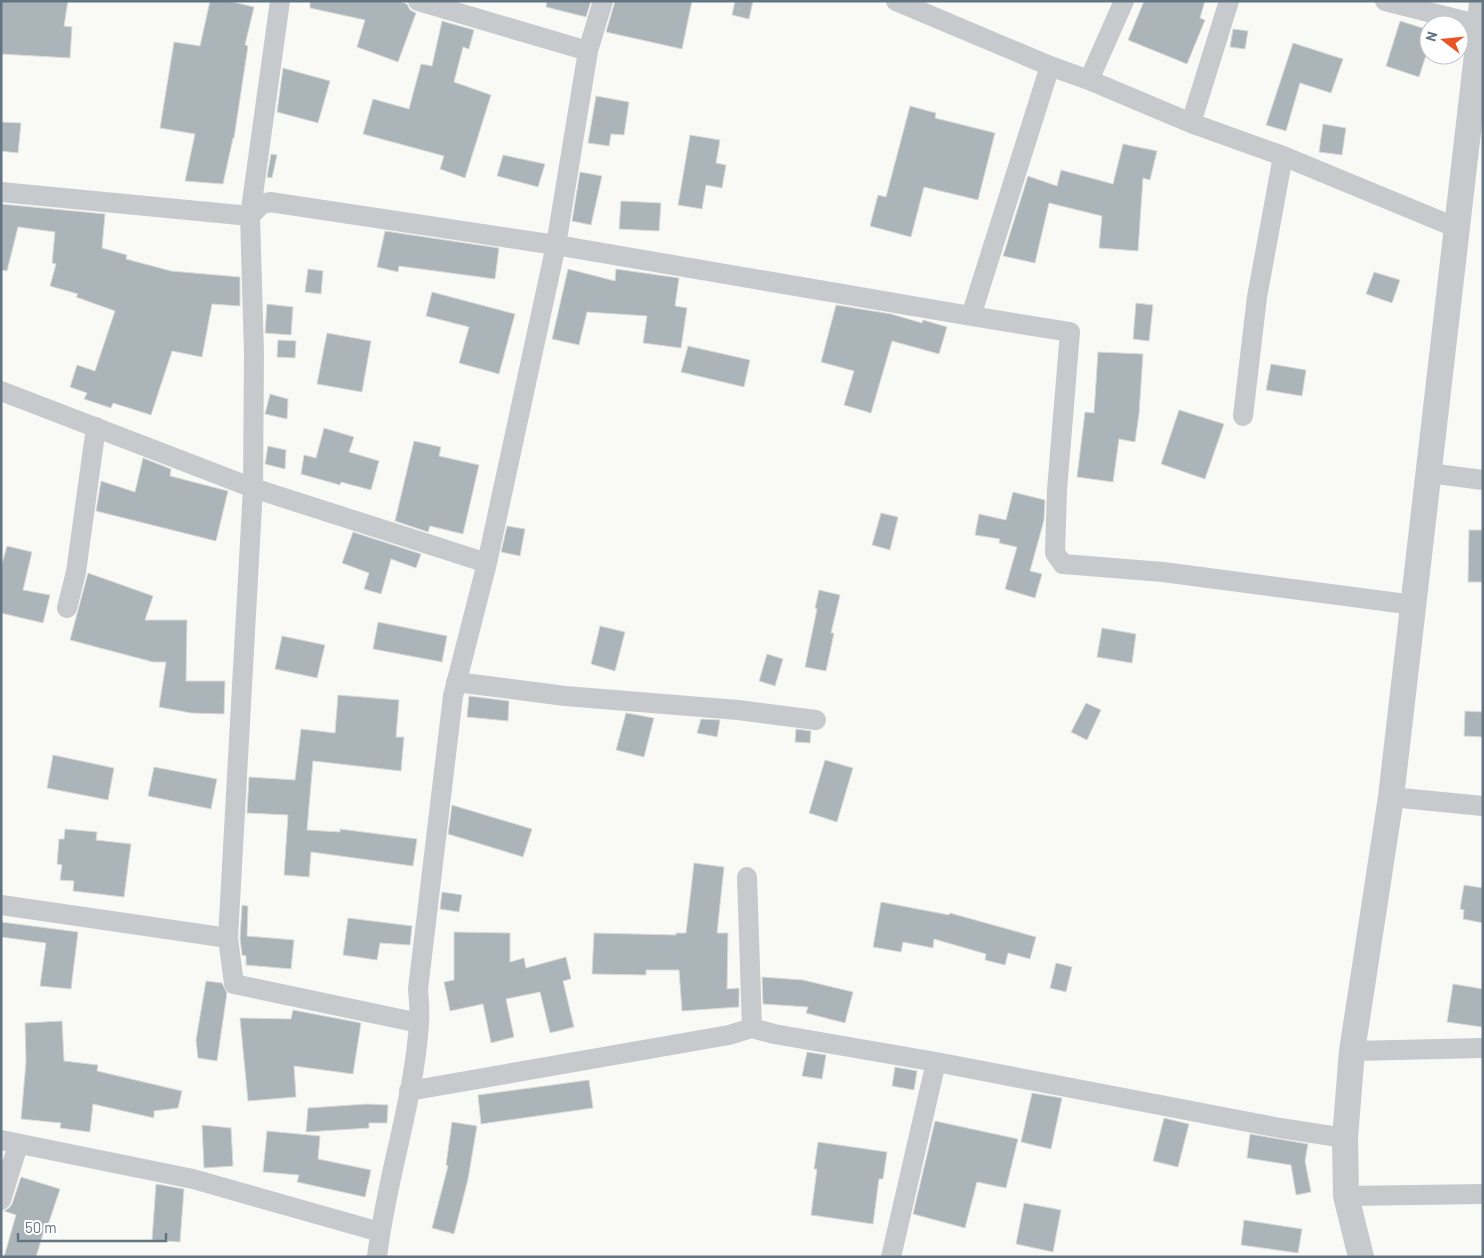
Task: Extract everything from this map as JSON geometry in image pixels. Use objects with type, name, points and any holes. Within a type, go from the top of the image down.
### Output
[{"type":"street","points":[[280,1],[250,216],[254,353],[253,488],[228,938],[234,984],[419,1023]]},
{"type":"street","points":[[418,1],[588,52]]},
{"type":"street","points":[[377,1257],[380,1232],[409,1091],[419,1023],[418,988],[456,682],[487,563],[556,245],[588,52],[603,1]]},
{"type":"street","points":[[896,1],[1050,66],[1089,80],[1191,123],[1283,156],[1456,228]]},
{"type":"street","points":[[1089,80],[1124,1]]},
{"type":"street","points":[[1191,123],[1229,1]]},
{"type":"street","points":[[1361,1257],[1346,1196],[1345,1138],[1352,1050],[1391,797],[1481,25],[1385,1]]},
{"type":"street","points":[[971,316],[1050,66]]},
{"type":"street","points":[[1243,416],[1257,297],[1283,156]]},
{"type":"street","points":[[1,192],[250,216]]},
{"type":"street","points":[[250,216],[262,204],[270,202],[556,245],[1070,332],[1055,535],[1055,553],[1063,564],[1163,572],[1414,605]]},
{"type":"street","points":[[1,391],[253,488],[487,563]]},
{"type":"street","points":[[67,608],[76,572],[96,427]]},
{"type":"street","points":[[1429,473],[1483,480]]},
{"type":"street","points":[[456,682],[565,696],[738,710],[816,720]]},
{"type":"street","points":[[1391,797],[1483,806]]},
{"type":"street","points":[[747,877],[752,1028]]},
{"type":"street","points":[[1,905],[228,938]]},
{"type":"street","points":[[409,1091],[729,1035],[752,1028],[774,1034],[936,1062],[1280,1128],[1345,1138]]},
{"type":"street","points":[[1352,1050],[1483,1048]]},
{"type":"street","points":[[891,1257],[936,1062]]},
{"type":"street","points":[[1,1200],[10,1142],[193,1179],[380,1232]]},
{"type":"street","points":[[1346,1196],[1483,1194]]},
{"type":"building","points":[[1,1],[68,1],[64,26],[72,27],[70,58],[1,54]]},
{"type":"building","points":[[210,1],[229,1],[254,7],[245,45],[248,46],[234,138],[223,184],[185,181],[195,134],[160,128],[174,42],[200,46]]},
{"type":"building","points":[[310,1],[399,1],[407,4],[410,10],[416,13],[398,62],[357,47],[365,20],[310,8]]},
{"type":"building","points":[[547,1],[591,1],[586,17],[546,7]]},
{"type":"building","points":[[615,1],[692,1],[682,49],[606,32]]},
{"type":"building","points":[[735,1],[753,1],[749,19],[732,15]]},
{"type":"building","points":[[1144,1],[1205,1],[1200,18],[1205,20],[1187,64],[1128,40]]},
{"type":"building","points":[[442,21],[474,30],[469,49],[463,47],[454,82],[491,95],[465,178],[440,169],[444,156],[363,134],[373,99],[409,109],[421,64],[432,66]]},
{"type":"building","points":[[1400,21],[1419,27],[1419,65],[1423,65],[1419,77],[1386,66]]},
{"type":"building","points":[[1233,29],[1248,31],[1245,49],[1230,47]]},
{"type":"building","points":[[1293,43],[1343,59],[1331,93],[1300,83],[1286,131],[1266,125]]},
{"type":"building","points":[[283,68],[330,81],[318,123],[277,112]]},
{"type":"building","points":[[596,96],[629,102],[624,135],[611,134],[609,146],[588,143]]},
{"type":"building","points":[[910,106],[936,113],[935,118],[995,133],[978,200],[924,187],[911,237],[870,226],[878,195],[886,197]]},
{"type":"building","points":[[1,122],[21,123],[18,153],[1,151]]},
{"type":"building","points":[[1323,124],[1346,128],[1342,155],[1319,152]]},
{"type":"building","points":[[690,135],[720,140],[716,163],[726,165],[722,188],[706,185],[702,209],[678,205]]},
{"type":"building","points":[[1123,144],[1157,151],[1150,180],[1143,178],[1138,251],[1099,248],[1102,216],[1049,203],[1035,263],[1003,256],[1028,176],[1057,186],[1061,170],[1113,184]]},
{"type":"building","points":[[271,154],[277,155],[272,178],[267,177]]},
{"type":"building","points":[[503,155],[545,164],[538,187],[497,176]]},
{"type":"building","points":[[580,172],[602,176],[591,225],[572,221]]},
{"type":"building","points":[[621,201],[661,203],[659,231],[619,229]]},
{"type":"building","points":[[1,204],[105,214],[102,248],[127,255],[126,259],[171,271],[240,277],[240,306],[212,304],[202,357],[172,351],[151,415],[113,403],[111,408],[84,399],[87,393],[70,387],[77,365],[95,371],[115,311],[76,297],[78,294],[50,286],[56,264],[52,263],[55,232],[18,227],[7,271],[1,270]]},
{"type":"building","points":[[385,231],[499,248],[495,279],[399,266],[398,272],[377,267]]},
{"type":"building","points":[[308,269],[323,271],[321,294],[305,292]]},
{"type":"building","points":[[568,269],[615,281],[616,269],[679,278],[675,306],[687,308],[681,348],[643,343],[647,316],[587,312],[579,345],[552,339]]},
{"type":"building","points":[[1374,272],[1400,280],[1392,303],[1366,294]]},
{"type":"building","points":[[432,292],[515,314],[499,374],[459,363],[469,327],[426,316]]},
{"type":"building","points":[[1136,303],[1153,305],[1149,341],[1133,339]]},
{"type":"building","points":[[267,304],[293,307],[291,335],[265,333]]},
{"type":"building","points":[[836,305],[891,314],[922,323],[923,320],[947,327],[939,354],[892,341],[871,413],[844,405],[854,371],[821,362]]},
{"type":"building","points":[[327,333],[371,341],[362,392],[317,384]]},
{"type":"building","points":[[278,340],[296,341],[295,358],[277,357]]},
{"type":"building","points":[[688,346],[750,360],[744,387],[681,372]]},
{"type":"building","points":[[1098,352],[1143,354],[1135,442],[1119,439],[1113,482],[1077,477],[1085,412],[1094,413]]},
{"type":"building","points":[[1271,364],[1306,370],[1302,396],[1266,390]]},
{"type":"building","points":[[270,394],[288,399],[287,419],[265,414]]},
{"type":"building","points":[[1179,410],[1224,424],[1205,479],[1161,464]]},
{"type":"building","points":[[324,428],[354,437],[349,452],[379,461],[371,490],[341,482],[340,485],[301,474],[304,455],[316,458]]},
{"type":"building","points":[[414,441],[441,447],[439,456],[479,465],[463,534],[430,526],[428,532],[395,521]]},
{"type":"building","points":[[268,446],[286,450],[285,469],[265,464]]},
{"type":"building","points":[[143,458],[171,469],[170,476],[228,491],[216,541],[96,511],[101,481],[135,492]]},
{"type":"building","points":[[1013,492],[1045,500],[1044,520],[1030,571],[1042,574],[1035,598],[1005,589],[1017,547],[999,543],[1000,539],[975,535],[979,514],[1006,520]]},
{"type":"building","points":[[881,513],[898,517],[890,550],[872,545]]},
{"type":"building","points":[[507,526],[525,529],[520,556],[501,552]]},
{"type":"building","points":[[1469,530],[1483,530],[1483,582],[1468,582]]},
{"type":"building","points":[[353,532],[421,554],[416,568],[391,559],[381,594],[364,589],[369,573],[342,563]]},
{"type":"building","points":[[7,546],[32,552],[23,590],[50,595],[43,623],[1,613],[1,567]]},
{"type":"building","points":[[88,573],[153,596],[145,620],[187,620],[186,681],[225,681],[224,714],[191,713],[159,707],[166,662],[153,662],[70,640]]},
{"type":"building","points":[[819,590],[840,595],[831,633],[834,633],[826,671],[805,667]]},
{"type":"building","points":[[378,622],[447,636],[442,662],[373,649]]},
{"type":"building","points":[[600,626],[625,632],[615,671],[591,664]]},
{"type":"building","points":[[1102,628],[1136,634],[1132,663],[1097,657]]},
{"type":"building","points":[[282,636],[325,645],[317,678],[275,669]]},
{"type":"building","points":[[767,654],[783,659],[775,686],[759,681]]},
{"type":"building","points":[[338,695],[399,700],[396,737],[404,737],[401,771],[313,761],[307,830],[340,832],[340,829],[417,839],[413,866],[311,852],[309,877],[284,875],[288,815],[247,813],[249,777],[295,780],[301,729],[335,733]]},
{"type":"building","points":[[469,696],[509,701],[508,721],[467,717]]},
{"type":"building","points":[[1086,703],[1101,710],[1087,740],[1071,732]]},
{"type":"building","points":[[1465,711],[1483,712],[1483,737],[1464,736]]},
{"type":"building","points":[[626,713],[654,718],[644,757],[616,750]]},
{"type":"building","points":[[701,719],[720,720],[717,737],[697,733]]},
{"type":"building","points":[[796,729],[811,731],[810,743],[795,742]]},
{"type":"building","points":[[53,755],[114,768],[108,800],[47,788]]},
{"type":"building","points":[[825,760],[853,768],[837,822],[809,813]]},
{"type":"building","points":[[154,767],[217,779],[211,809],[148,796]]},
{"type":"building","points":[[452,805],[532,829],[523,857],[448,834]]},
{"type":"building","points":[[65,829],[97,832],[96,840],[131,844],[124,897],[73,891],[74,881],[60,880],[62,865],[57,864],[59,839],[64,839]]},
{"type":"building","points":[[694,863],[724,867],[717,933],[728,933],[727,989],[739,988],[739,1007],[682,1011],[679,970],[646,970],[646,975],[592,974],[594,933],[676,935],[676,933],[686,933]]},
{"type":"building","points":[[1464,885],[1483,888],[1483,923],[1463,919],[1464,910],[1460,909]]},
{"type":"building","points":[[442,892],[462,895],[459,912],[440,909]]},
{"type":"building","points":[[881,902],[949,915],[950,913],[1036,937],[1030,959],[1008,953],[1005,965],[985,960],[986,954],[934,939],[933,948],[903,942],[901,952],[873,947]]},
{"type":"building","points":[[242,905],[248,906],[247,936],[294,940],[291,969],[246,965],[246,956],[242,955],[240,938]]},
{"type":"building","points":[[348,918],[412,926],[410,945],[380,943],[377,960],[343,955]]},
{"type":"building","points":[[1,922],[78,932],[71,989],[40,986],[46,943],[1,937]]},
{"type":"building","points":[[454,932],[510,933],[510,962],[524,958],[526,968],[566,957],[571,979],[563,981],[574,1027],[550,1033],[540,992],[506,999],[514,1037],[491,1043],[483,1004],[450,1011],[444,982],[454,980]]},
{"type":"building","points":[[1056,963],[1072,967],[1066,992],[1050,988]]},
{"type":"building","points":[[762,977],[803,980],[853,992],[845,1023],[806,1013],[808,1007],[763,1004]]},
{"type":"building","points":[[206,981],[222,983],[227,993],[217,1061],[198,1058],[196,1040]]},
{"type":"building","points":[[1453,984],[1483,989],[1482,1027],[1447,1022]]},
{"type":"building","points":[[293,1010],[361,1023],[353,1074],[294,1066],[296,1097],[248,1101],[240,1018],[291,1019]]},
{"type":"building","points":[[62,1021],[64,1061],[98,1065],[97,1071],[182,1091],[178,1108],[154,1111],[154,1118],[93,1104],[90,1132],[60,1128],[61,1123],[21,1119],[26,1062],[25,1023]]},
{"type":"building","points":[[807,1052],[826,1055],[822,1079],[802,1076]]},
{"type":"building","points":[[895,1067],[917,1071],[914,1090],[892,1086]]},
{"type":"building","points":[[589,1080],[593,1108],[481,1124],[478,1095]]},
{"type":"building","points":[[1032,1093],[1062,1098],[1051,1149],[1021,1142]]},
{"type":"building","points":[[367,1104],[388,1105],[387,1123],[369,1123],[369,1128],[306,1132],[308,1108]]},
{"type":"building","points":[[1164,1118],[1189,1124],[1178,1167],[1153,1161]]},
{"type":"building","points":[[935,1121],[1018,1139],[1006,1188],[977,1182],[965,1228],[913,1214]]},
{"type":"building","points":[[452,1122],[477,1126],[468,1179],[454,1234],[432,1228],[448,1166],[446,1165]]},
{"type":"building","points":[[202,1125],[231,1128],[233,1166],[204,1168]]},
{"type":"building","points":[[267,1131],[320,1136],[318,1159],[371,1170],[365,1197],[297,1182],[299,1175],[263,1172]]},
{"type":"building","points":[[1250,1134],[1308,1144],[1305,1161],[1311,1192],[1296,1195],[1291,1165],[1247,1158]]},
{"type":"building","points":[[818,1142],[887,1152],[883,1179],[879,1179],[873,1224],[811,1215],[817,1169],[814,1169]]},
{"type":"building","points":[[21,1177],[60,1189],[48,1225],[46,1224],[36,1257],[4,1257],[16,1215],[4,1211],[12,1204]]},
{"type":"building","points":[[156,1184],[184,1189],[180,1242],[152,1240]]},
{"type":"building","points":[[1024,1203],[1061,1210],[1053,1252],[1016,1244]]},
{"type":"building","points":[[1244,1220],[1302,1229],[1298,1253],[1241,1245]]}]
